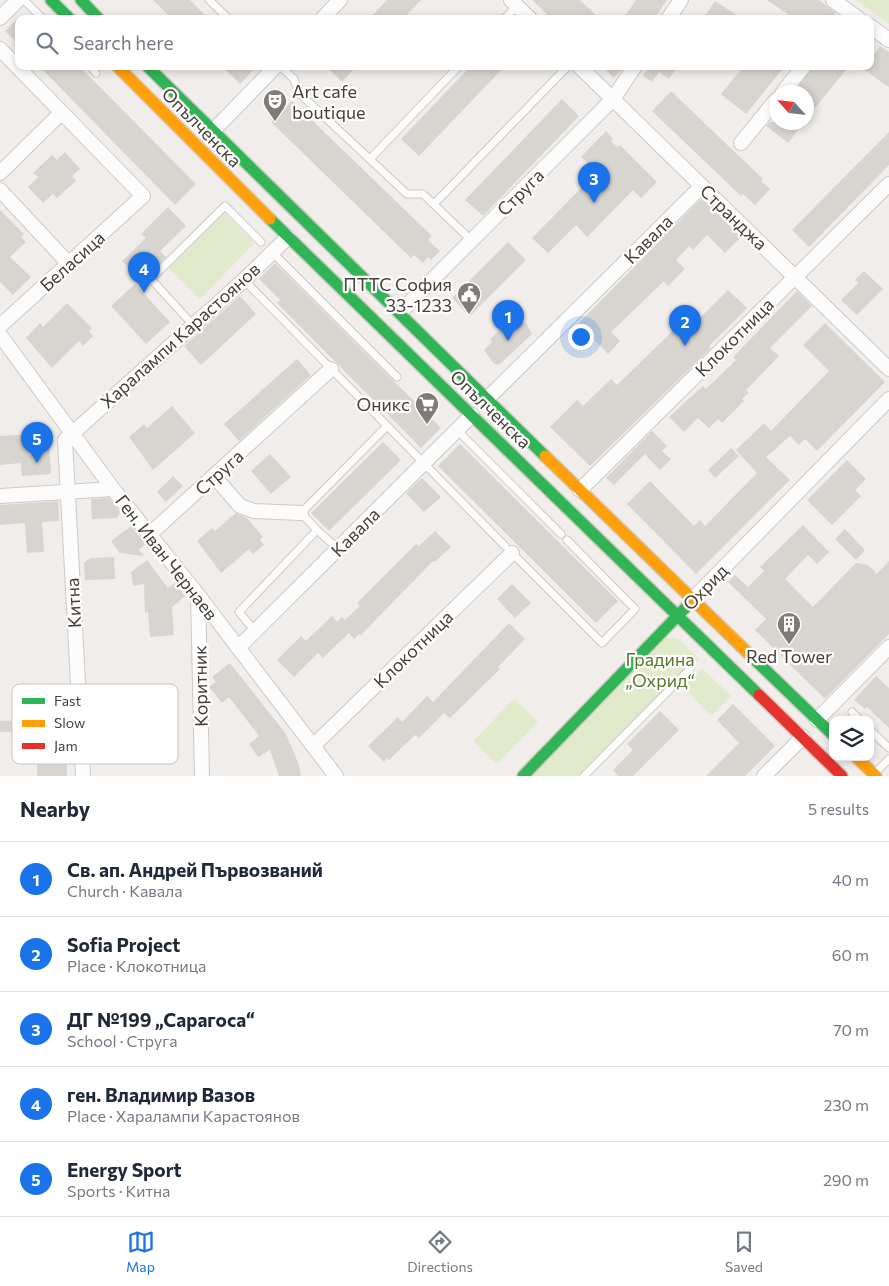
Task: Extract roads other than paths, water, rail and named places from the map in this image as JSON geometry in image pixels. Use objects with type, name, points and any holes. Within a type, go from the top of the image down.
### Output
[{"type":"main road","points":[[51,0],[66,15]]},
{"type":"main road","points":[[81,0],[95,15]]},
{"type":"main road","name":"Опълченска","points":[[121,70],[288,237],[842,776]]},
{"type":"main road","name":"Опълченска","points":[[151,70],[692,600],[829,731]]},
{"type":"main road","name":"Охрид","points":[[523,776],[692,600]]},
{"type":"main road","points":[[860,761],[875,775]]},
{"type":"street","points":[[0,18],[18,0]]},
{"type":"street","points":[[326,15],[340,0]]},
{"type":"street","points":[[671,15],[680,0]]},
{"type":"street","points":[[832,0],[849,15]]},
{"type":"street","points":[[514,3],[526,15]]},
{"type":"street","points":[[874,29],[889,40]]},
{"type":"street","points":[[0,49],[15,65]]},
{"type":"street","points":[[0,173],[61,113],[20,70]]},
{"type":"street","points":[[213,131],[272,70]]},
{"type":"street","name":"Странджа","points":[[583,70],[889,369]]},
{"type":"street","name":"Струга","points":[[400,312],[613,99],[632,70]]},
{"type":"street","points":[[789,85],[801,70]]},
{"type":"street","points":[[741,143],[769,109]]},
{"type":"street","name":"Беласица","points":[[0,326],[143,196],[61,113]]},
{"type":"street","name":"Клокотница","points":[[580,490],[889,184]]},
{"type":"street","name":"Кавала","points":[[487,399],[702,186]]},
{"type":"street","points":[[0,190],[69,264]]},
{"type":"street","name":"Харалампи Карастоянов","points":[[72,433],[244,280],[288,237]]},
{"type":"street","name":"Ген. Иван Чернаев","points":[[0,335],[113,489],[198,595],[336,776]]},
{"type":"street","name":"Струга","points":[[150,534],[331,369]]},
{"type":"street","name":"Охрид","points":[[692,600],[889,399]]},
{"type":"street","name":"Кавала","points":[[238,648],[472,415]]},
{"type":"street","name":"Китна","points":[[72,433],[65,440],[77,684]]},
{"type":"street","points":[[214,476],[240,506],[254,511],[301,513]]},
{"type":"street","points":[[0,496],[113,489]]},
{"type":"street","name":"Клокотница","points":[[313,746],[508,550]]},
{"type":"street","name":"Коритник","points":[[198,595],[202,776]]},
{"type":"street","points":[[817,720],[889,647]]},
{"type":"street","points":[[764,776],[803,737]]},
{"type":"lane","points":[[24,0],[39,15]]},
{"type":"lane","points":[[209,0],[225,15]]},
{"type":"lane","points":[[506,15],[514,3]]},
{"type":"lane","points":[[285,70],[294,78],[298,94],[407,194],[423,194],[472,241]]},
{"type":"lane","points":[[370,159],[454,70]]},
{"type":"lane","points":[[434,204],[564,70]]},
{"type":"lane","points":[[194,325],[151,279],[226,206],[261,242]]},
{"type":"lane","points":[[272,252],[397,377]]},
{"type":"lane","points":[[244,280],[508,550],[602,643],[635,608],[567,540]]},
{"type":"lane","points":[[338,549],[301,513],[387,426]]},
{"type":"lane","points":[[457,430],[561,534]]},
{"type":"lane","points":[[255,631],[239,612],[317,530]]},
{"type":"lane","points":[[584,776],[692,668]]},
{"type":"lane","points":[[852,712],[856,716]]},
{"type":"lane","points":[[874,734],[889,748]]},
{"type":"lane","points":[[875,775],[889,759]]},
{"type":"place","name":"Art cafe boutique","points":[[275,122]]},
{"type":"place","name":"ДГ №199 „Сарагоса“","points":[[594,203]]},
{"type":"place","name":"ген. Владимир Вазов","points":[[144,293]]},
{"type":"place","name":"ПТТС София 33-1233","points":[[469,315]]},
{"type":"place","name":"Св. ап. Андрей Първозваний","points":[[508,341]]},
{"type":"place","name":"Sofia Project","points":[[685,346]]},
{"type":"place","name":"Оникс","points":[[427,425]]},
{"type":"place","name":"Energy Sport","points":[[37,463]]},
{"type":"place","name":"Red Tower","points":[[789,645]]},
{"type":"park label","name":"Градина „Охрид“","points":[[660,670]]}]
